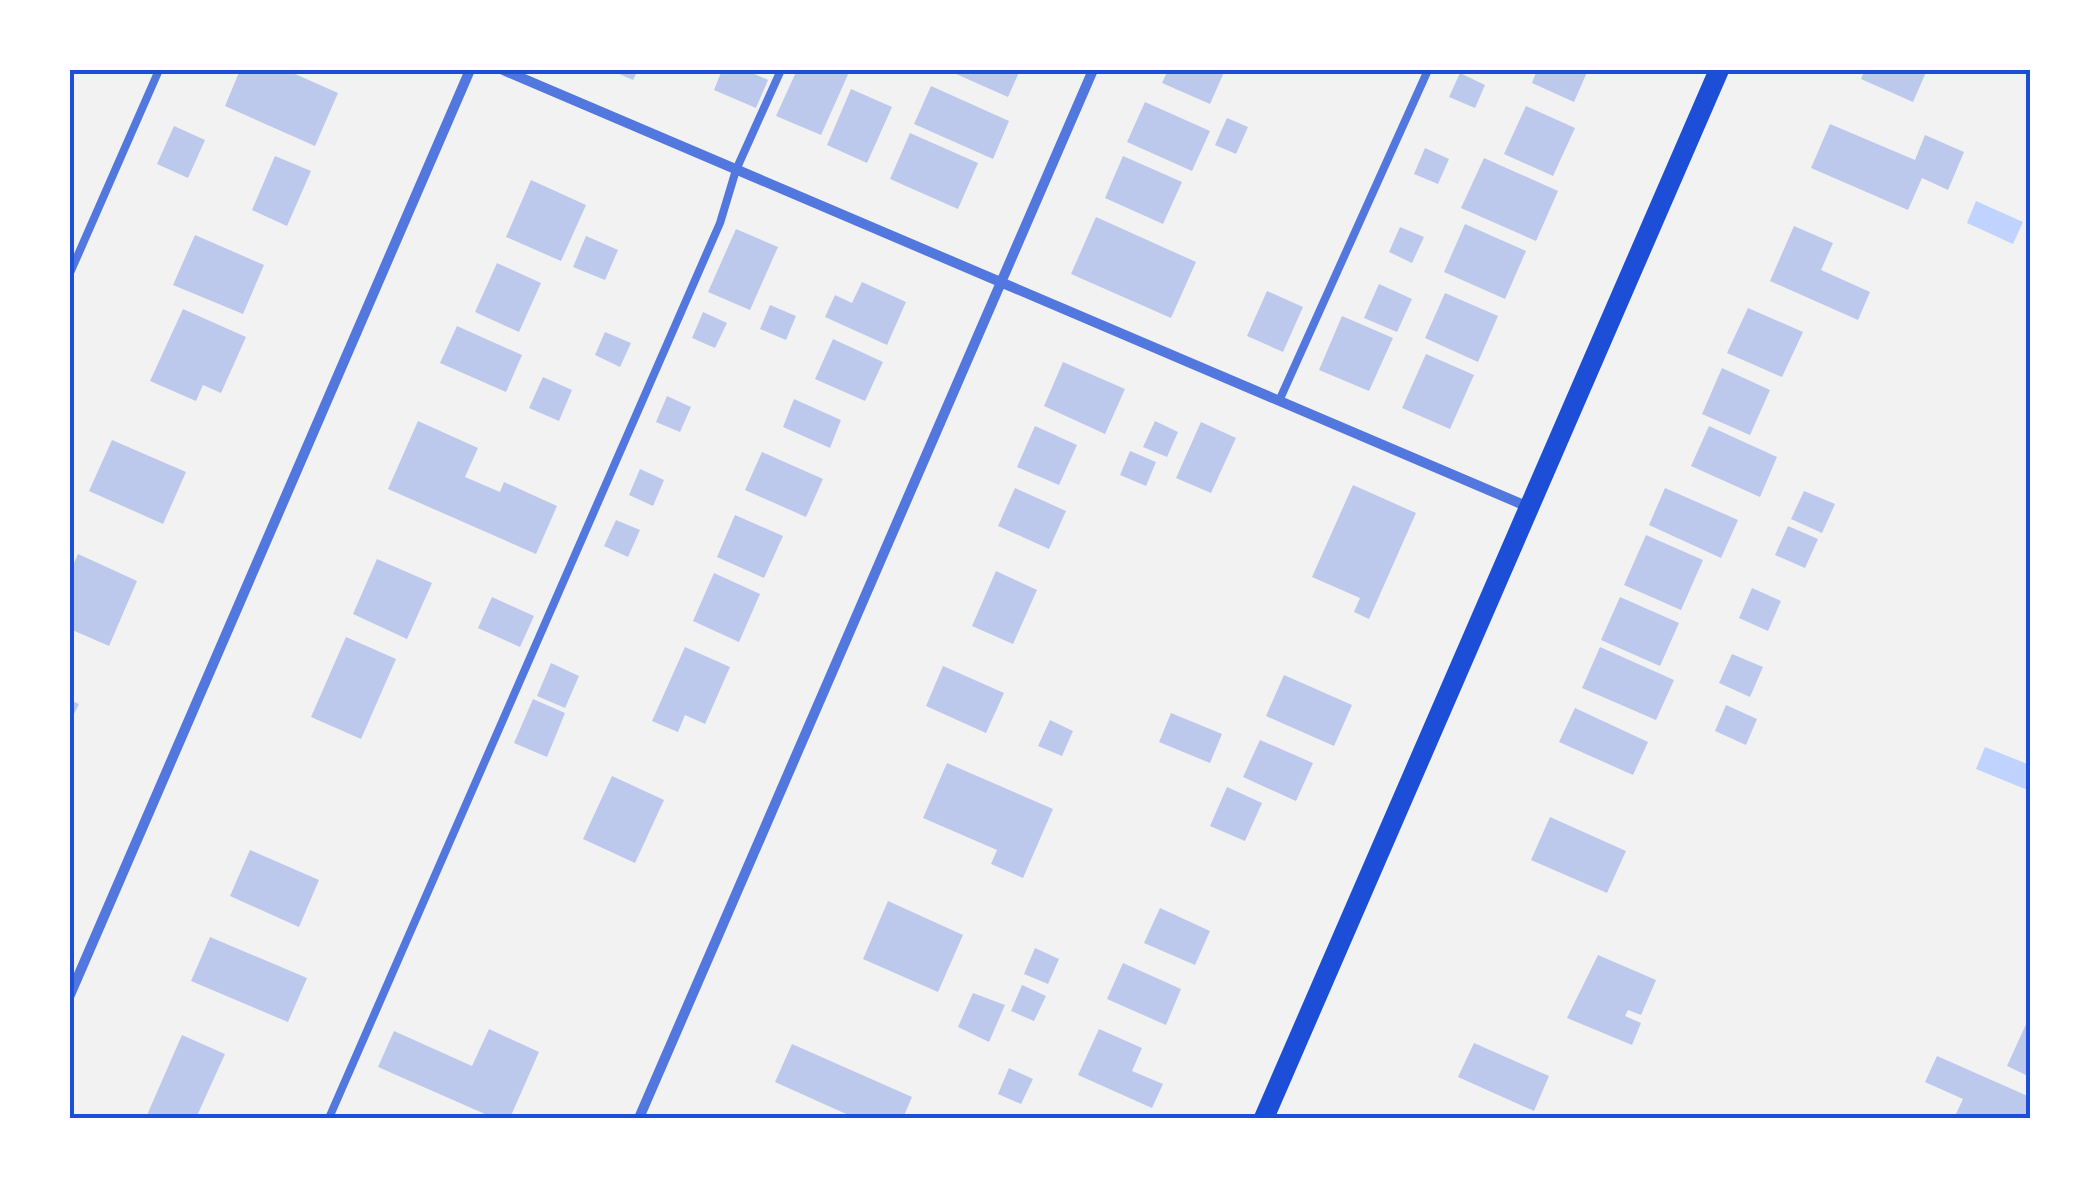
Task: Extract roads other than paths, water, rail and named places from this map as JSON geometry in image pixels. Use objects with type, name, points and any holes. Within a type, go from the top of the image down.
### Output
[{"type":"main road","points":[[1264,1118],[1526,506],[1719,70]]},
{"type":"street","points":[[70,994],[470,70]]},
{"type":"street","points":[[503,70],[1526,506]]},
{"type":"street","points":[[639,1118],[1092,70]]},
{"type":"lane","points":[[70,273],[159,70]]},
{"type":"lane","points":[[328,1118],[720,222],[736,170],[781,70]]},
{"type":"lane","points":[[1279,401],[1428,70]]},
{"type":"water","points":[[1976,201],[2023,222],[2013,244],[1967,223]]},
{"type":"water","points":[[1985,747],[2030,765],[2030,791],[1976,769]]}]
